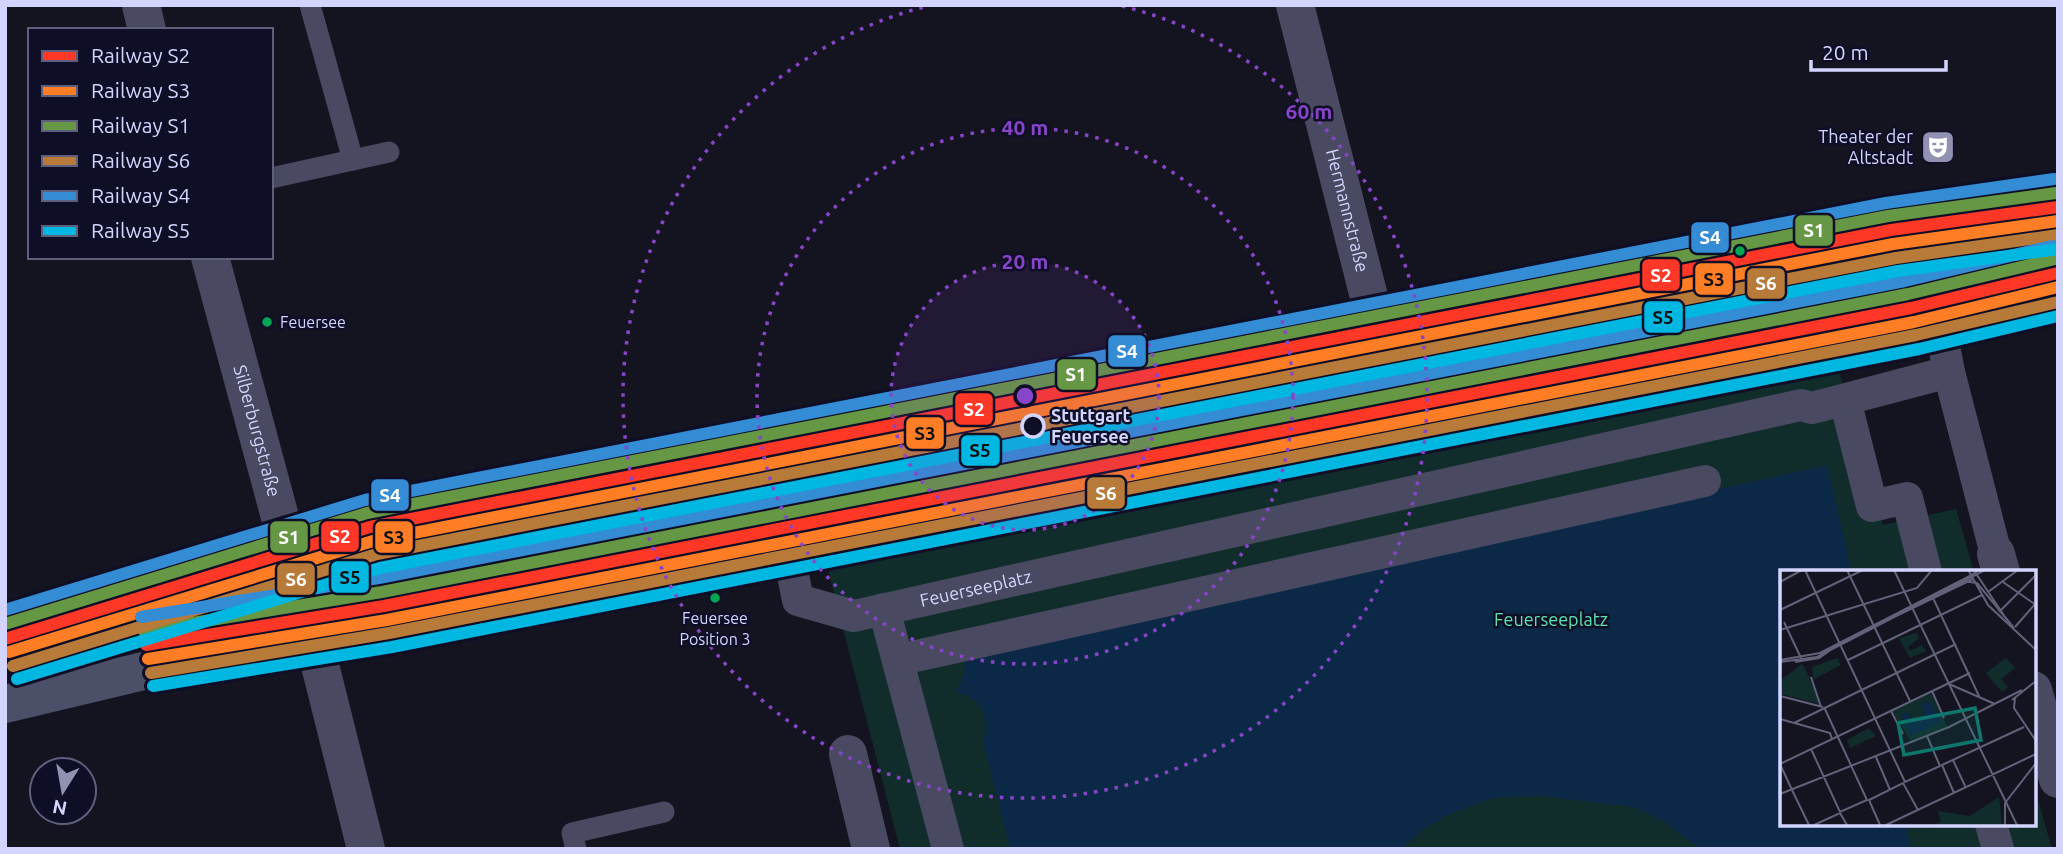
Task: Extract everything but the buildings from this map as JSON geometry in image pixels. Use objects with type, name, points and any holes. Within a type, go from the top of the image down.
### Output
[{"type":"main road","points":[[5,648],[117,621],[229,604],[304,608],[778,501],[2058,243]]},
{"type":"main road","points":[[5,704],[240,648],[304,608]]},
{"type":"main road","points":[[61,635],[78,643],[87,659],[85,675],[69,688]]},
{"type":"street","points":[[141,5],[147,28]]},
{"type":"street","name":"Hermannstraße","points":[[1294,5],[1389,376]]},
{"type":"street","name":"Silberburgstraße","points":[[211,259],[366,849]]},
{"type":"street","points":[[1954,263],[1960,301],[1941,330],[1949,372],[1999,563]]},
{"type":"street","name":"Feuerseeplatz","points":[[778,501],[798,600],[854,616],[1801,405],[1812,408],[1949,372]]},
{"type":"street","points":[[1845,400],[1872,506],[1908,498],[1926,570]]},
{"type":"street","points":[[898,660],[1705,481]]},
{"type":"street","points":[[884,609],[948,849]]},
{"type":"street","points":[[2035,697],[2058,779]]},
{"type":"street","points":[[848,754],[871,849]]},
{"type":"street","points":[[1991,826],[1997,849]]},
{"type":"lane","points":[[310,5],[353,160]]},
{"type":"lane","points":[[273,177],[389,152]]},
{"type":"lane","points":[[576,849],[572,833],[664,812]]},
{"type":"green space","name":"Feuerseeplatz","points":[[1826,326],[1883,525],[1956,509],[1973,570],[1780,570],[1780,826],[2035,826],[2035,789],[2052,849],[900,849],[821,543]]},
{"type":"water","points":[[1827,465],[1852,570],[1780,570],[1780,826],[1906,826],[1911,849],[1700,849],[1666,823],[1634,807],[1540,796],[1492,798],[1452,813],[1422,830],[1401,849],[1010,849],[983,741],[986,730],[983,713],[973,699],[957,692],[964,673],[965,656]]},
{"type":"rail line","name":"S4","points":[[5,610],[365,500],[1886,203],[2054,179]]},
{"type":"rail line","name":"S1","points":[[5,624],[367,513],[1888,216],[2056,193]]},
{"type":"rail line","name":"S2","points":[[5,639],[370,527],[1891,230],[2058,207]]},
{"type":"rail line","name":"S3","points":[[9,652],[373,541],[1893,244],[2058,221]]},
{"type":"rail line","name":"S6","points":[[13,666],[377,554],[1896,258],[2058,235]]},
{"type":"rail line","name":"S4","points":[[141,617],[379,578],[1905,281],[2052,246]]},
{"type":"rail line","name":"S5","points":[[17,679],[380,568],[1898,271],[2058,249]]},
{"type":"rail line","name":"S1","points":[[144,631],[382,592],[1908,294],[2055,259]]},
{"type":"rail line","name":"S2","points":[[146,645],[384,606],[1911,308],[2058,273]]},
{"type":"rail line","name":"S3","points":[[148,659],[387,620],[1914,322],[2058,287]]},
{"type":"rail line","name":"S6","points":[[151,673],[389,633],[1916,335],[2058,302]]},
{"type":"rail line","name":"S5","points":[[153,686],[392,647],[1919,349],[2058,316]]},
{"type":"place","name":"Theater der Altstadt","points":[[1938,147]]},
{"type":"place","name":"Feuersee","points":[[267,322]]},
{"type":"place","name":"Stuttgart Feuersee","points":[[1033,426]]},
{"type":"place","name":"Feuersee Position 3","points":[[715,598]]}]
